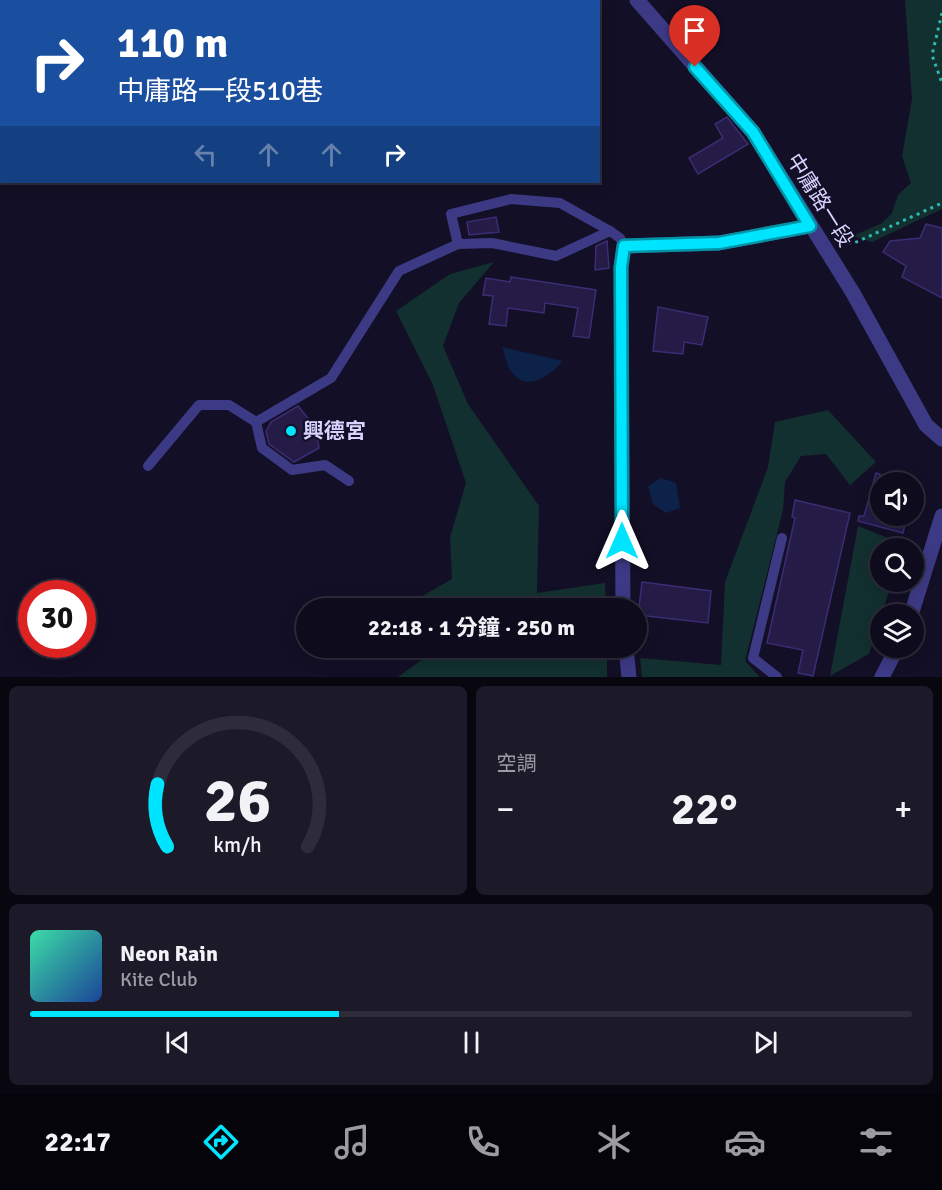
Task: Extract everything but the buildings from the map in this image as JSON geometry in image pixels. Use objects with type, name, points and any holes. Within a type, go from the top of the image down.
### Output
[{"type":"street","name":"中庸路一段","points":[[637,0],[753,132],[853,292],[926,425],[942,439]]},
{"type":"street","points":[[623,598],[621,267],[624,246],[719,243],[810,226]]},
{"type":"street","points":[[914,604],[942,516]]},
{"type":"street","points":[[627,658],[629,677]]},
{"type":"street","points":[[882,677],[892,658]]},
{"type":"lane","points":[[458,244],[451,214],[511,199],[560,202],[610,231],[620,238],[624,246]]},
{"type":"lane","points":[[256,422],[331,378],[399,272],[458,244],[492,243],[556,256],[610,231]]},
{"type":"lane","points":[[148,466],[199,405],[229,405],[256,422],[262,448],[292,470],[326,465],[349,481]]},
{"type":"lane","points":[[777,677],[753,658],[782,538]]},
{"type":"path","points":[[942,13],[932,55],[942,83]]},
{"type":"path","points":[[810,226],[820,222],[852,244],[942,203]]},
{"type":"green space","points":[[905,0],[942,0],[942,209],[872,242],[853,236],[882,223],[892,213],[898,195],[911,183],[902,156],[912,99]]},
{"type":"green space","points":[[494,262],[459,303],[443,346],[468,404],[539,506],[537,593],[605,583],[606,598],[419,598],[452,579],[450,537],[466,483],[433,385],[396,311],[450,274]]},
{"type":"green space","points":[[828,410],[876,462],[850,485],[826,454],[801,456],[785,482],[783,510],[745,661],[760,677],[642,677],[640,658],[721,665],[725,582],[768,467],[775,422]]},
{"type":"green space","points":[[858,526],[888,538],[870,538],[870,592],[889,592],[885,604],[870,604],[869,654],[830,676]]},
{"type":"green space","points":[[424,658],[607,658],[607,677],[398,677]]},
{"type":"water","points":[[502,347],[563,361],[552,372],[538,380],[524,381],[517,378],[511,371]]},
{"type":"water","points":[[661,478],[676,483],[680,508],[666,513],[653,504],[648,486]]},
{"type":"place","name":"興德宮","points":[[291,431]]},
{"type":"route","points":[[622,541],[621,267],[624,246],[719,243],[810,226],[753,132],[695,67]]}]
